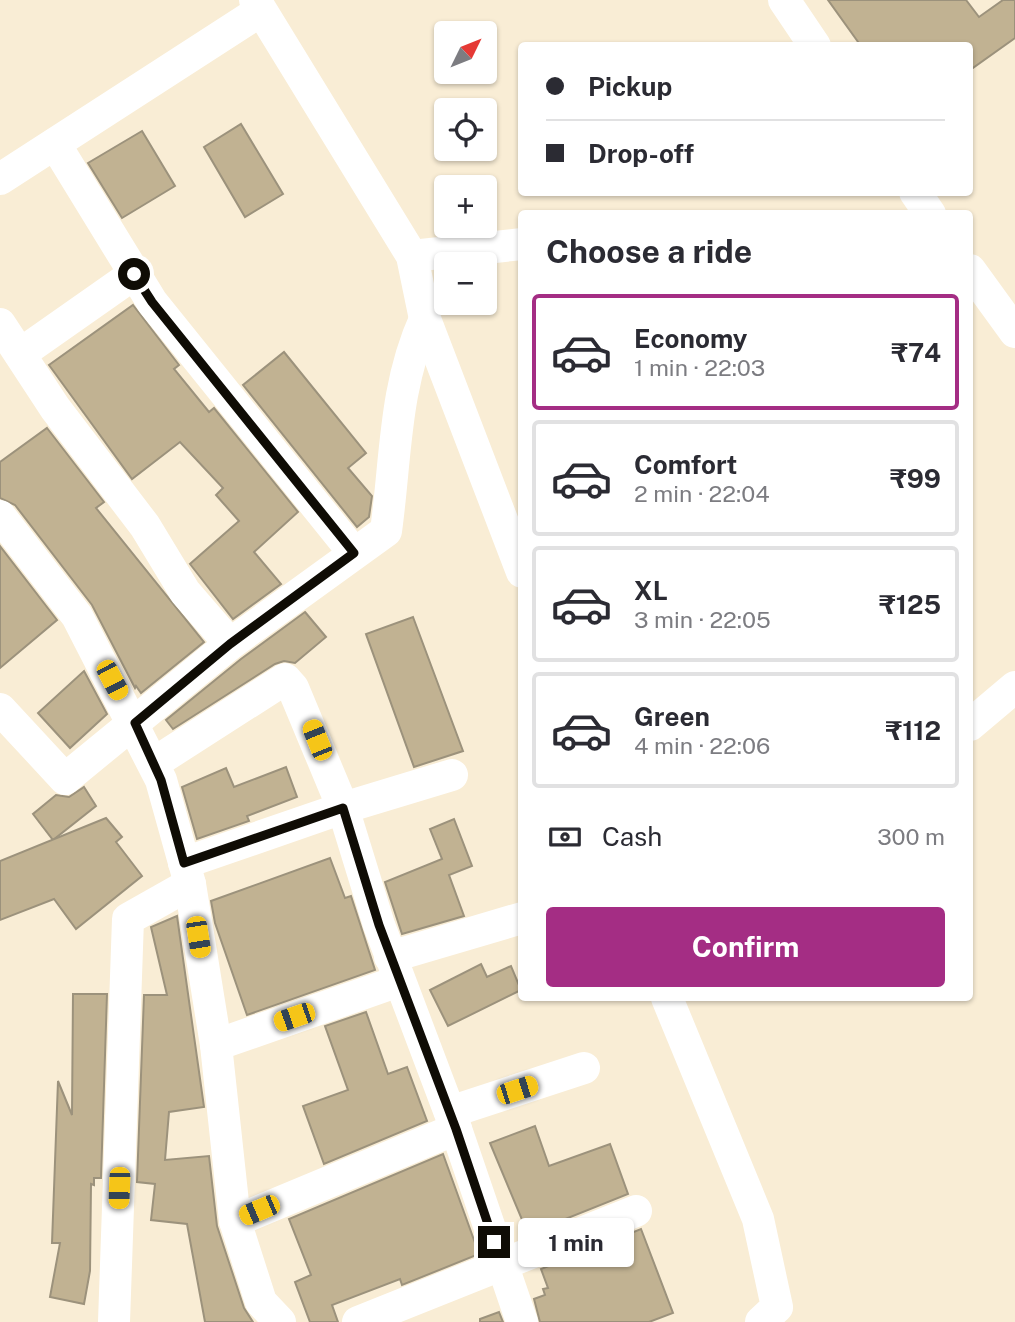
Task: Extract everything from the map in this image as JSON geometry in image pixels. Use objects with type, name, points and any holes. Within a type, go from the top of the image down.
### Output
[{"type":"street","points":[[783,0],[812,42]]},
{"type":"street","points":[[0,179],[258,6],[412,256],[425,319],[518,562]]},
{"type":"street","points":[[55,144],[152,302],[354,553]]},
{"type":"street","points":[[412,256],[518,244]]},
{"type":"street","points":[[20,354],[134,274]]},
{"type":"street","points":[[973,274],[1015,331]]},
{"type":"street","points":[[0,709],[65,779],[230,644],[386,531],[399,400],[413,345],[425,319]]},
{"type":"street","points":[[0,324],[55,408],[145,526],[185,592],[230,644]]},
{"type":"street","points":[[0,516],[77,616],[154,763],[187,873],[216,1045],[234,1221],[261,1303],[280,1322]]},
{"type":"street","points":[[154,763],[285,679],[302,703],[343,808],[395,969],[453,1120],[522,1322]]},
{"type":"street","points":[[973,723],[1012,698]]},
{"type":"street","points":[[114,1322],[128,919],[187,873],[343,808],[452,775]]},
{"type":"street","points":[[216,1045],[518,920]]},
{"type":"street","points":[[668,1001],[758,1219],[776,1307],[761,1322]]},
{"type":"street","points":[[234,1221],[453,1120],[584,1068]]},
{"type":"street","points":[[358,1322],[636,1211]]},
{"type":"building","points":[[828,0],[966,0],[979,17],[1003,0],[1015,0],[1015,38],[973,68],[973,42],[858,42]]},
{"type":"building","points":[[241,124],[283,194],[245,217],[204,147]]},
{"type":"building","points":[[142,131],[175,186],[122,218],[88,163]]},
{"type":"building","points":[[133,305],[179,365],[174,369],[209,412],[214,408],[298,512],[254,552],[281,584],[233,619],[190,564],[239,521],[216,495],[223,488],[180,442],[132,479],[49,365]]},
{"type":"building","points":[[284,352],[366,453],[348,468],[372,496],[369,517],[357,527],[243,385]]},
{"type":"building","points":[[47,428],[104,502],[96,508],[204,642],[141,693],[136,686],[135,688],[92,605],[15,505],[0,498],[0,462]]},
{"type":"building","points":[[0,546],[57,620],[0,668]]},
{"type":"building","points":[[305,612],[326,637],[295,663],[284,661],[275,664],[173,729],[166,720],[241,659]]},
{"type":"building","points":[[413,617],[463,751],[414,767],[366,634]]},
{"type":"building","points":[[84,671],[107,714],[70,748],[38,713]]},
{"type":"building","points":[[286,767],[297,797],[247,816],[249,821],[197,839],[182,787],[226,768],[234,787]]},
{"type":"building","points":[[84,787],[96,806],[53,840],[33,814],[56,795],[69,797]]},
{"type":"building","points":[[106,818],[122,837],[116,842],[142,876],[76,929],[54,899],[0,920],[0,861]]},
{"type":"building","points":[[454,819],[472,866],[449,875],[464,916],[402,934],[385,882],[442,859],[430,829]]},
{"type":"building","points":[[330,858],[345,898],[351,896],[375,970],[247,1015],[215,923],[211,901]]},
{"type":"building","points":[[177,916],[204,1107],[169,1112],[165,1160],[209,1156],[217,1226],[244,1308],[253,1322],[205,1322],[187,1224],[151,1220],[155,1184],[137,1182],[144,995],[167,995],[151,927]]},
{"type":"building","points":[[481,964],[487,977],[511,966],[518,983],[518,991],[448,1026],[430,990]]},
{"type":"building","points":[[73,994],[107,994],[101,1178],[94,1178],[94,1185],[91,1184],[90,1271],[84,1304],[50,1297],[60,1243],[52,1243],[58,1081],[72,1115]]},
{"type":"building","points":[[366,1012],[388,1074],[407,1067],[427,1121],[324,1164],[303,1106],[348,1090],[325,1026]]},
{"type":"building","points":[[535,1126],[549,1166],[610,1144],[628,1194],[528,1234],[490,1143]]},
{"type":"building","points":[[443,1154],[479,1254],[402,1285],[400,1279],[332,1305],[338,1322],[310,1322],[295,1282],[311,1275],[289,1219]]},
{"type":"building","points":[[641,1229],[673,1313],[649,1322],[540,1322],[534,1299],[545,1295],[543,1289],[548,1288],[541,1269]]},
{"type":"building","points":[[499,1312],[503,1322],[480,1322],[480,1319]]},
{"type":"route","points":[[134,274],[152,302],[354,553],[230,644],[135,723],[161,780],[184,863],[343,808],[379,925],[456,1129],[494,1242]]}]
